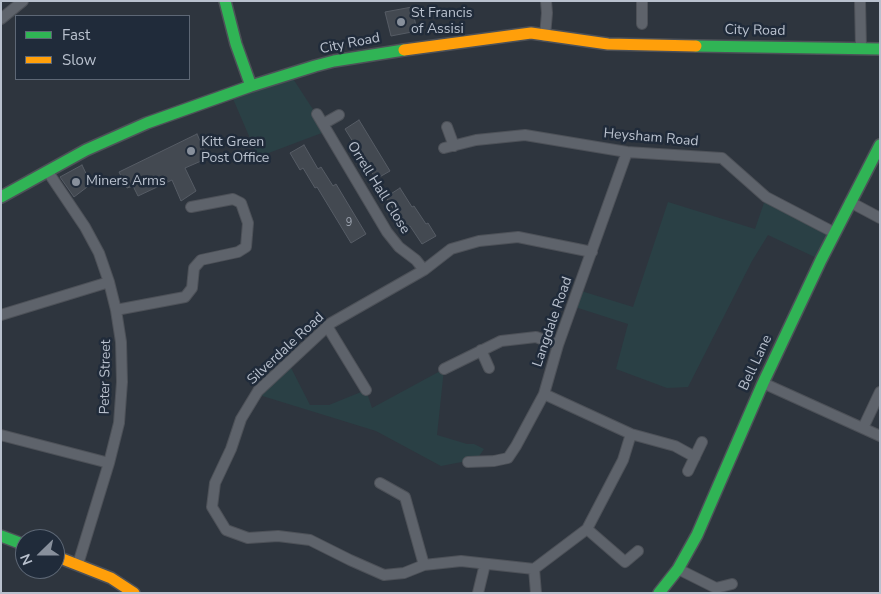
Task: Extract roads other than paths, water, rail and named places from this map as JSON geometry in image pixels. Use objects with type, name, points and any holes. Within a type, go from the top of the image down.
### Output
[{"type":"street","points":[[1,19],[23,1]]},
{"type":"street","points":[[225,1],[236,44],[251,86]]},
{"type":"street","points":[[545,36],[546,1]]},
{"type":"street","points":[[642,1],[642,24]]},
{"type":"street","points":[[860,1],[861,48]]},
{"type":"street","name":"City Road","points":[[1,197],[86,150],[125,132],[251,86],[334,61],[379,53],[531,33],[608,44],[880,48]]},
{"type":"street","name":"Orrell Hall Close","points":[[317,114],[387,232],[399,247],[416,260],[424,270]]},
{"type":"street","points":[[323,124],[339,115]]},
{"type":"street","points":[[447,127],[454,146]]},
{"type":"street","name":"Heysham Road","points":[[444,148],[476,140],[525,135],[627,152],[722,158],[766,197],[835,233]]},
{"type":"street","name":"Bell Lane","points":[[660,593],[678,570],[697,535],[763,383],[850,202],[880,145]]},
{"type":"street","name":"Langdale Road","points":[[468,462],[494,461],[508,458],[544,394],[558,345],[627,152]]},
{"type":"street","name":"Peter Street","points":[[48,172],[92,240],[109,282],[121,342],[122,382],[119,423],[109,463],[78,564]]},
{"type":"street","points":[[116,310],[185,297],[192,288],[194,268],[200,260],[238,252],[246,247],[248,223],[241,203],[233,199],[191,207]]},
{"type":"street","points":[[850,202],[880,218]]},
{"type":"street","name":"Silverdale Road","points":[[534,570],[461,561],[424,564],[404,573],[384,574],[310,540],[278,536],[248,538],[226,530],[212,507],[215,483],[231,449],[242,419],[258,391],[327,326],[424,270],[452,249],[479,241],[518,237],[592,252]]},
{"type":"street","points":[[1,315],[109,282]]},
{"type":"street","points":[[327,326],[366,390]]},
{"type":"street","points":[[444,368],[501,341],[536,337],[558,345]]},
{"type":"street","points":[[481,350],[489,368]]},
{"type":"street","points":[[763,383],[880,436]]},
{"type":"street","points":[[863,428],[880,392]]},
{"type":"street","points":[[544,394],[631,434],[675,446],[695,457]]},
{"type":"street","points":[[536,593],[534,570],[588,529],[623,460],[631,434]]},
{"type":"street","points":[[1,435],[109,463]]},
{"type":"street","points":[[688,470],[702,442]]},
{"type":"street","points":[[380,483],[405,497],[424,564]]},
{"type":"street","points":[[588,529],[625,562],[638,551]]},
{"type":"street","points":[[1,536],[15,541]]},
{"type":"street","points":[[65,559],[111,578],[134,593]]},
{"type":"street","points":[[478,593],[485,564]]},
{"type":"street","points":[[678,570],[716,588],[725,588]]},
{"type":"place","name":"St Francis of Assisi","points":[[401,22]]},
{"type":"place","name":"Kitt Green Post Office","points":[[191,151]]},
{"type":"place","name":"Miners Arms","points":[[76,182]]}]
